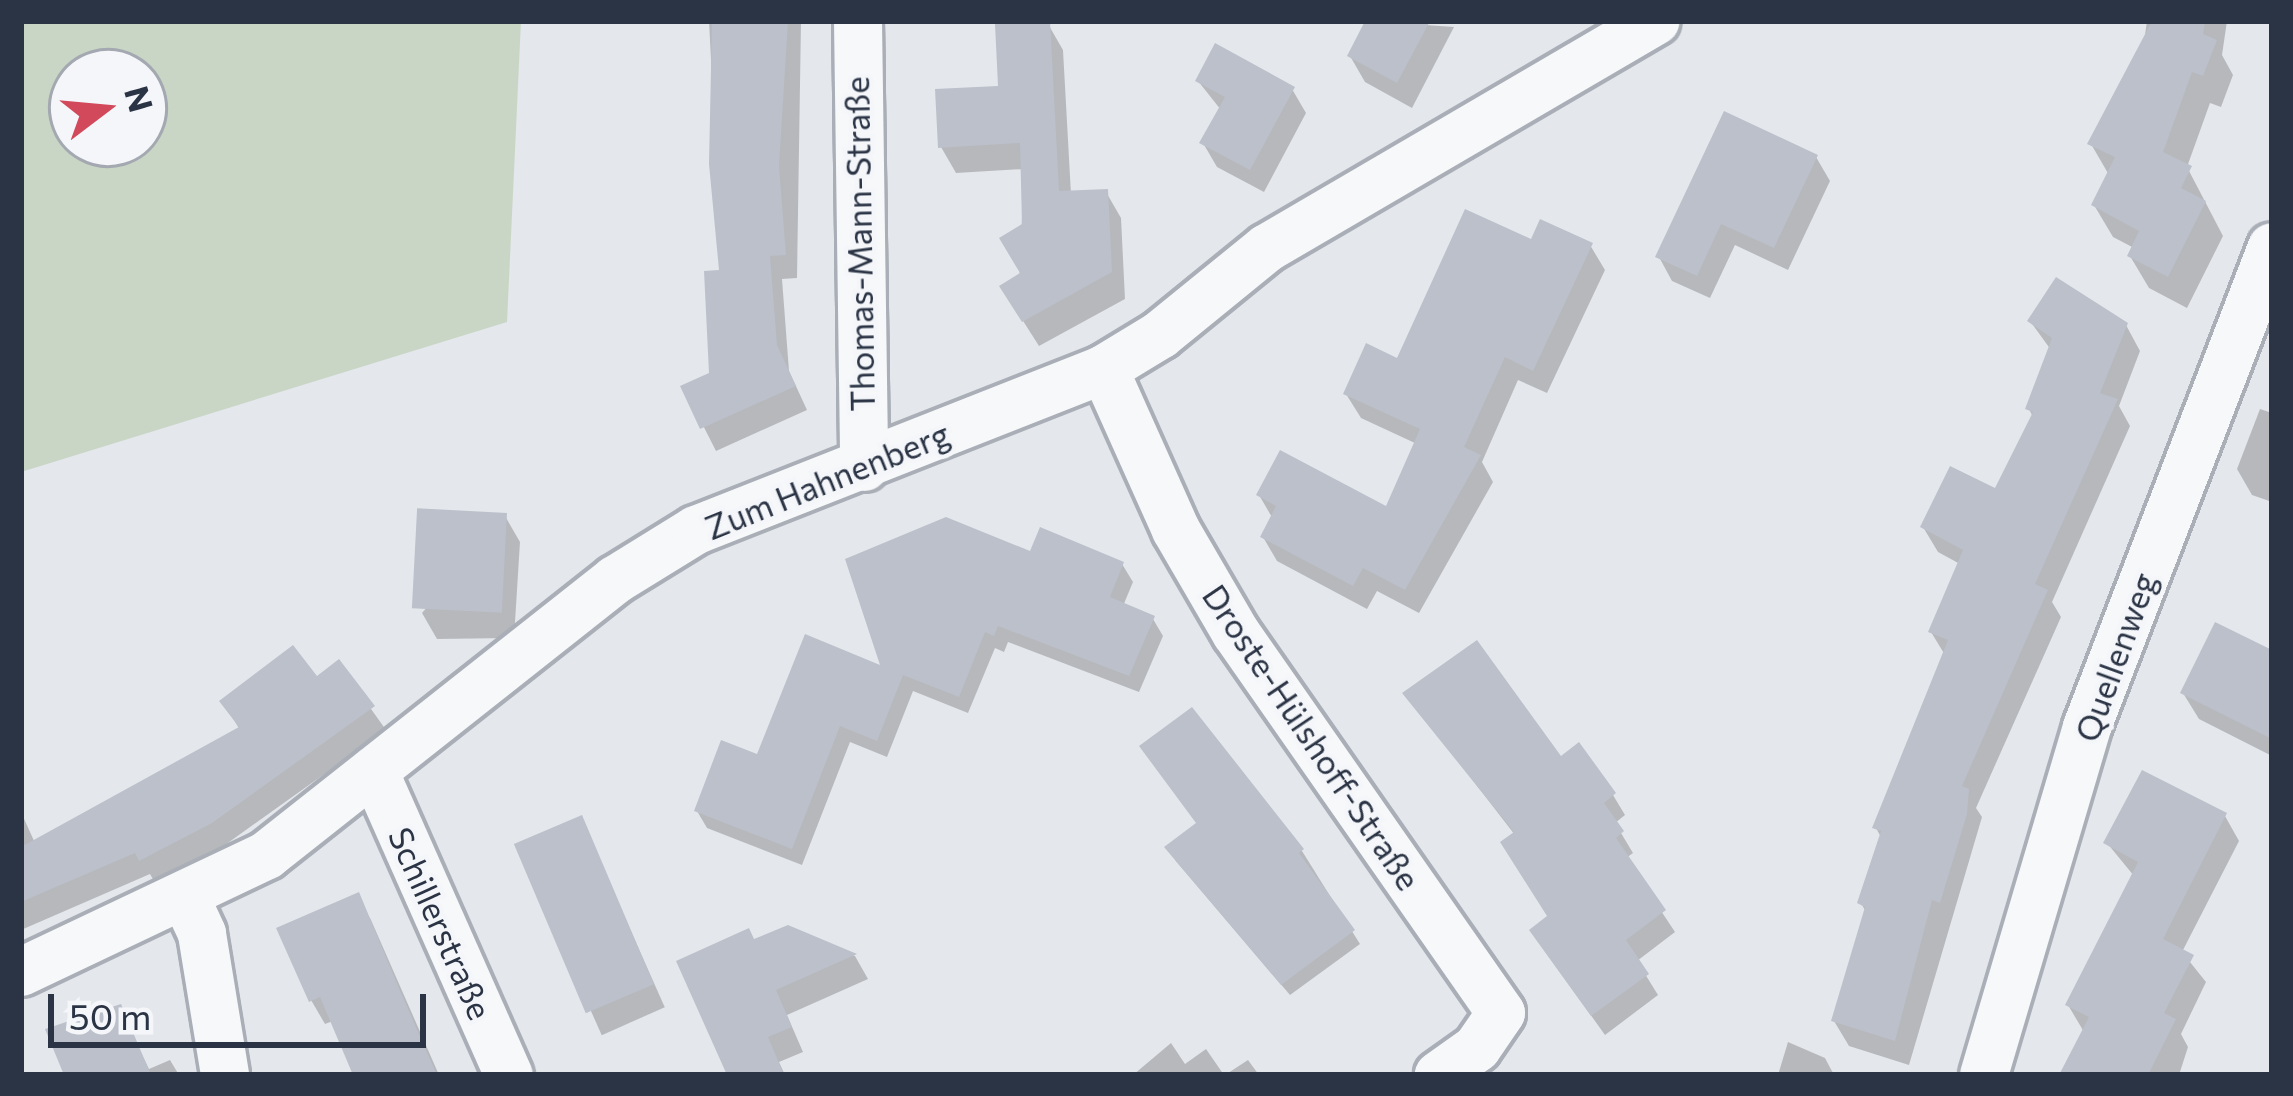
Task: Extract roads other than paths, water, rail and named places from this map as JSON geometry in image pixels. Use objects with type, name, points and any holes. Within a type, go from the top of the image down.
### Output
[{"type":"street","name":"Thomas-Mann-Straße","points":[[858,21],[864,466]]},
{"type":"street","name":"Zum Hahnenberg","points":[[21,972],[186,899],[267,855],[615,580],[697,530],[1104,369],[1160,335],[1267,248],[1654,21]]},
{"type":"street","name":"Quellenweg","points":[[1984,1075],[2087,728],[2272,247]]},
{"type":"street","name":"Droste-Hülshoff-Straße","points":[[1104,369],[1176,530],[1236,633],[1501,1013],[1477,1048],[1439,1075]]},
{"type":"street","name":"Schillerstraße","points":[[374,771],[508,1075]]},
{"type":"street","points":[[186,899],[202,934],[225,1075]]}]
